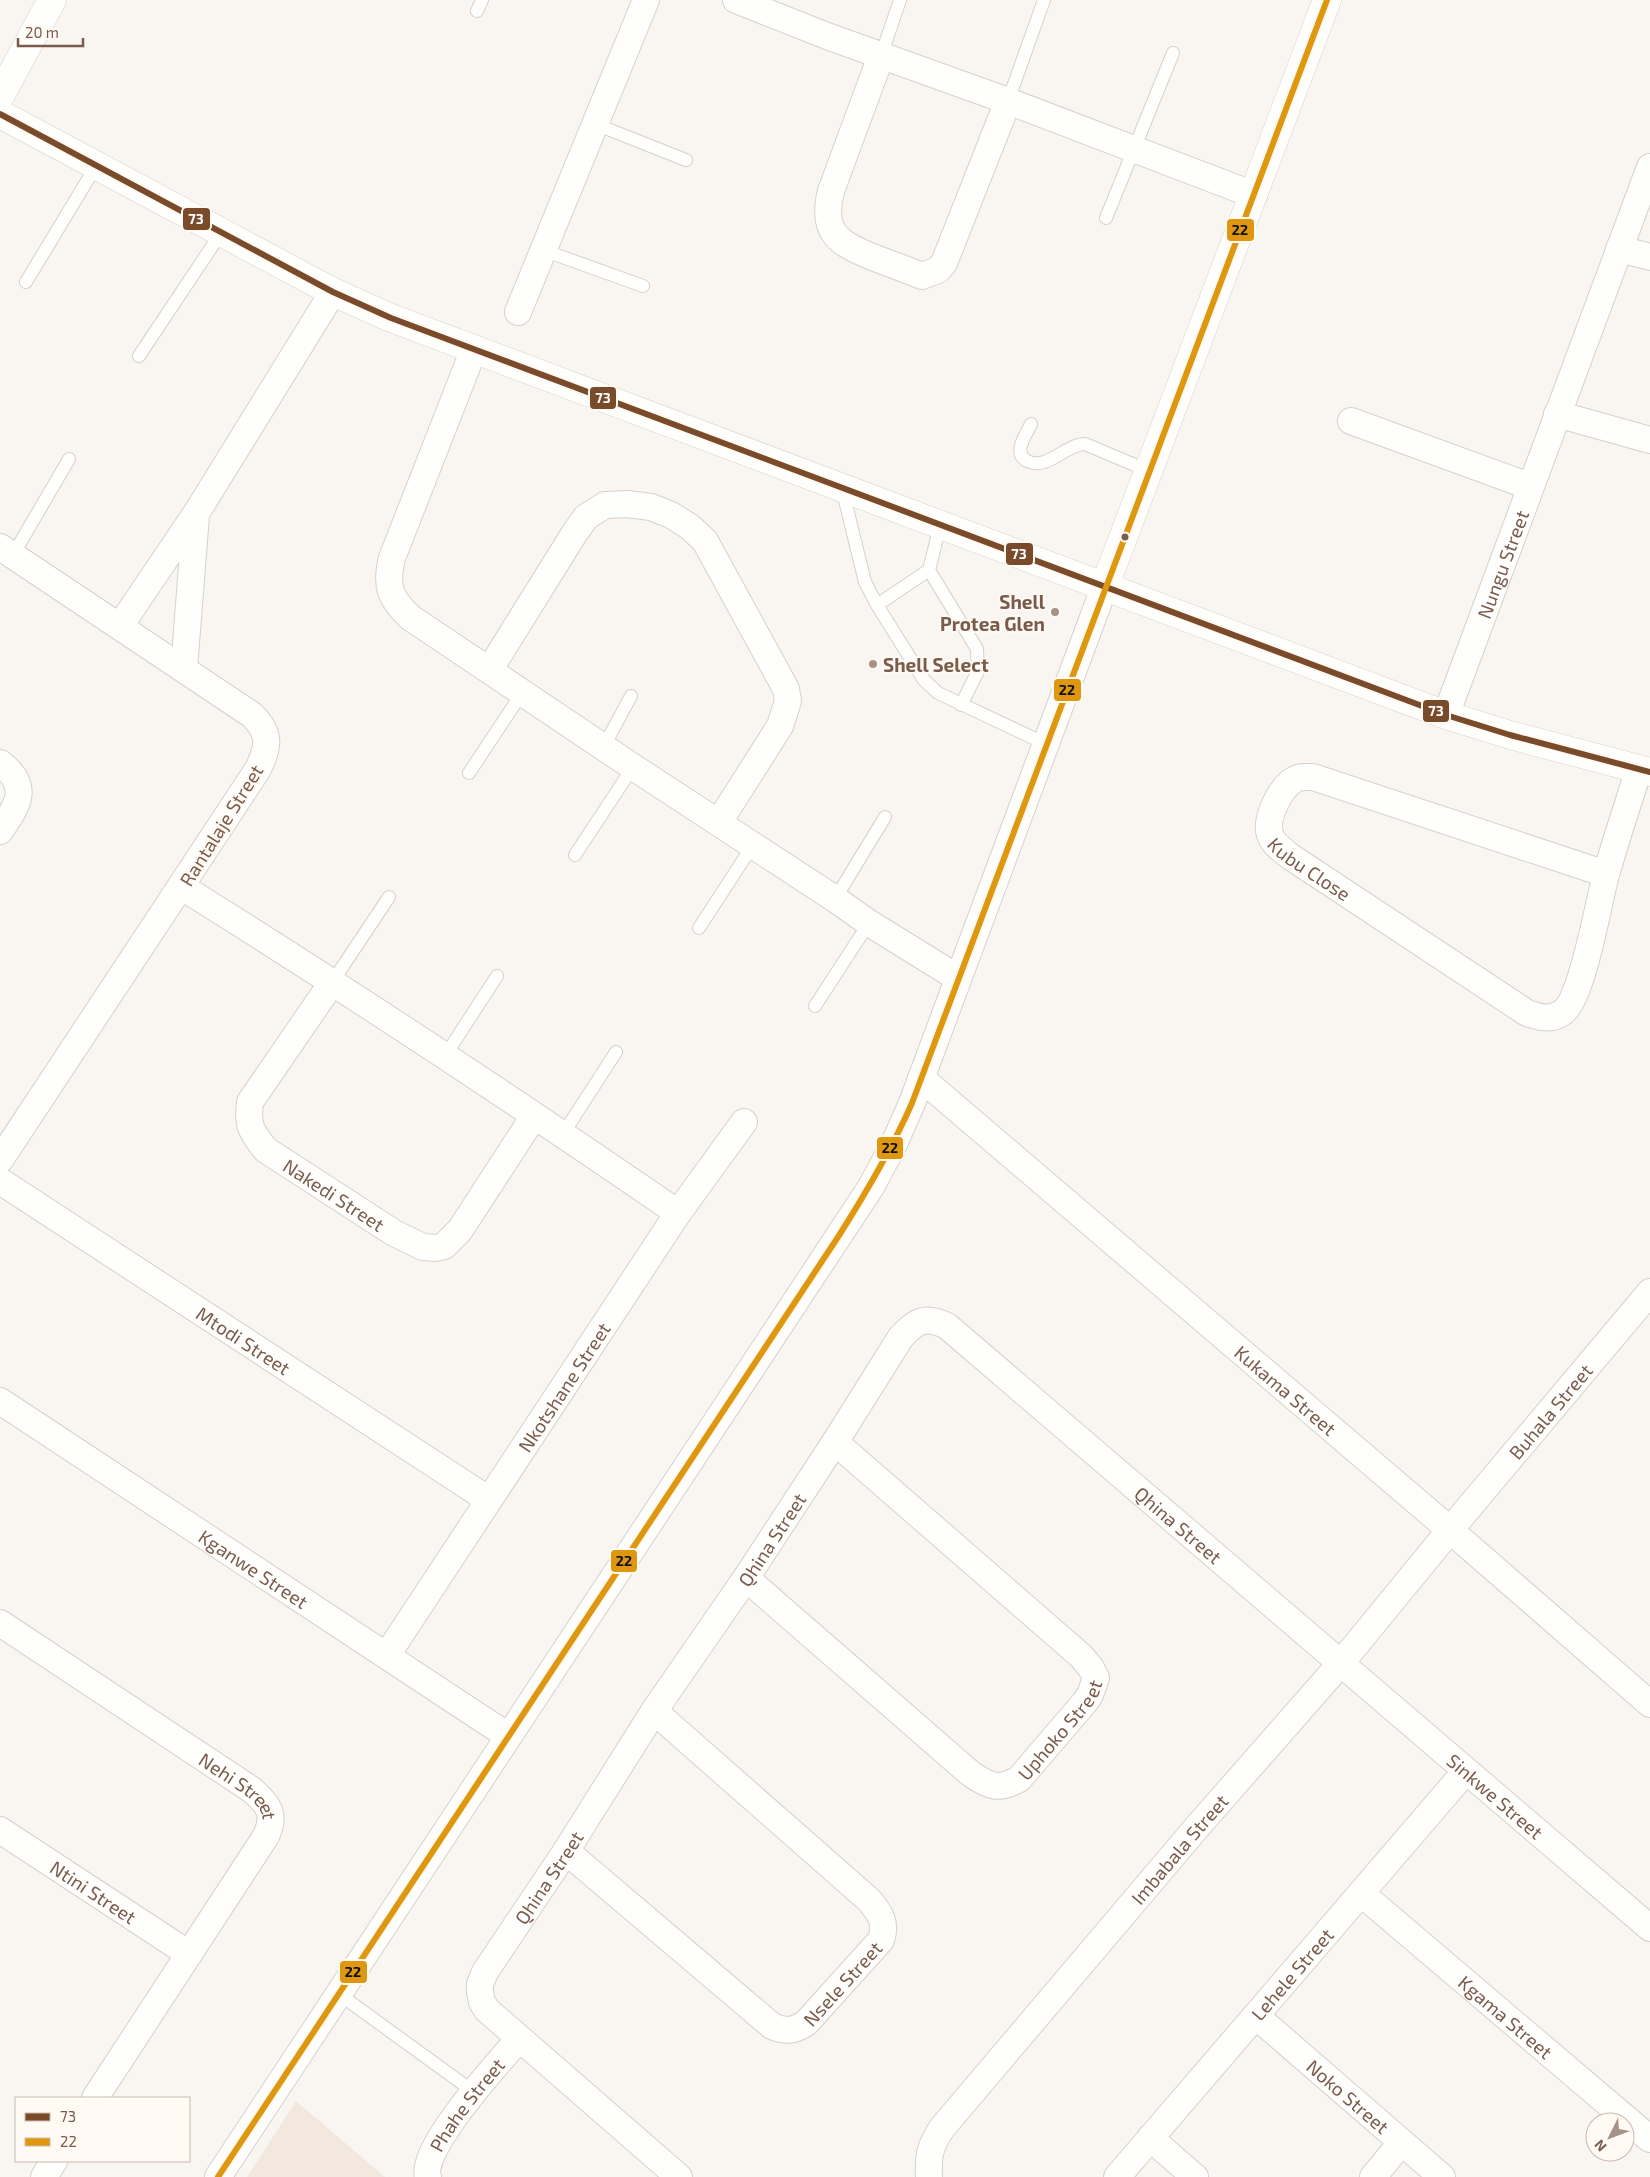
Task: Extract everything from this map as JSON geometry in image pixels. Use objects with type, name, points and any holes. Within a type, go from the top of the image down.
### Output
[{"type":"street","points":[[0,96],[52,0]]},
{"type":"street","points":[[518,312],[646,0]]},
{"type":"street","points":[[218,2177],[871,1187],[894,1144],[921,1078],[1327,0]]},
{"type":"street","points":[[750,3],[881,56],[1008,101],[1134,151],[1254,195]]},
{"type":"street","points":[[881,56],[831,192],[828,205],[828,220],[833,231],[848,247],[922,276],[938,270],[944,263],[1008,101]]},
{"type":"street","points":[[0,114],[364,308],[1104,588],[1446,715],[1510,735],[1644,770]]},
{"type":"street","name":"Nungu Street","points":[[1446,715],[1529,486],[1650,167]]},
{"type":"street","points":[[1618,249],[1650,257]]},
{"type":"street","points":[[120,626],[197,512],[333,292]]},
{"type":"street","points":[[474,349],[392,558],[389,578],[393,598],[405,612],[633,767],[719,822],[869,923],[958,978]]},
{"type":"street","points":[[1557,414],[1650,440]]},
{"type":"street","points":[[1351,421],[1529,486]]},
{"type":"street","points":[[490,669],[574,534],[592,512],[605,505],[627,504],[651,507],[671,515],[690,527],[706,541],[720,565],[786,689],[788,701],[780,726],[719,822]]},
{"type":"street","points":[[184,669],[197,512]]},
{"type":"street","name":"Rantalaje Street","points":[[0,1160],[182,887],[258,769],[267,746],[262,724],[252,715],[6,551]]},
{"type":"street","points":[[0,763],[12,774],[18,784],[20,794],[16,806],[0,831]]},
{"type":"street","name":"Kubu Close","points":[[1606,874],[1313,776],[1303,776],[1286,786],[1270,818],[1269,830],[1272,838],[1278,847],[1290,857],[1518,1007],[1542,1018],[1554,1017],[1564,1012],[1575,993],[1606,874],[1644,770]]},
{"type":"street","points":[[182,887],[333,981],[678,1213]]},
{"type":"street","name":"Nakedi Street","points":[[333,981],[250,1102],[249,1125],[254,1136],[266,1150],[394,1233],[423,1248],[436,1248],[444,1246],[460,1230],[534,1116]]},
{"type":"street","name":"Kukama Street","points":[[921,1078],[1450,1530],[1650,1704]]},
{"type":"street","name":"Nkotshane Street","points":[[387,1655],[678,1213],[744,1122]]},
{"type":"street","name":"Mtodi Street","points":[[0,1181],[488,1500]]},
{"type":"street","name":"Buhala Street","points":[[1450,1530],[1650,1292]]},
{"type":"street","name":"Qhina Street","points":[[679,2177],[487,2010],[482,2002],[480,1984],[493,1960],[566,1851],[654,1711],[746,1578],[900,1337],[911,1326],[923,1320],[937,1321],[947,1326],[1342,1663]]},
{"type":"street","name":"Kganwe Street","points":[[0,1401],[508,1736]]},
{"type":"street","name":"Uphoko Street","points":[[746,1578],[971,1774],[985,1783],[995,1786],[1008,1785],[1019,1779],[1090,1695],[1096,1678],[1091,1668],[1080,1656],[834,1442]]},
{"type":"street","name":"Imbabala Street","points":[[929,2177],[928,2159],[931,2144],[942,2128],[1198,1826],[1342,1663],[1450,1530]]},
{"type":"street","name":"Nehi Street","points":[[0,1623],[252,1790],[265,1801],[271,1814],[271,1825],[266,1836],[96,2097]]},
{"type":"street","name":"Sinkwe Street","points":[[1342,1663],[1465,1772],[1650,1928]]},
{"type":"street","name":"Nsele Street","points":[[566,1851],[772,2026],[781,2030],[792,2030],[806,2023],[882,1940],[884,1932],[882,1918],[870,1900],[654,1711]]},
{"type":"street","name":"Lehele Street","points":[[1118,2177],[1465,1772]]},
{"type":"street","name":"Ntini Street","points":[[0,1830],[189,1954]]},
{"type":"street","name":"Kgama Street","points":[[1362,1894],[1650,2139]]},
{"type":"street","name":"Noko Street","points":[[1256,2016],[1442,2177]]},
{"type":"street","name":"Phahe Street","points":[[428,2177],[428,2161],[433,2149],[474,2092],[519,2039]]},
{"type":"street","points":[[1150,2138],[1195,2177]]},
{"type":"street","points":[[1373,2177],[1401,2143]]},
{"type":"street","points":[[44,2177],[53,2162]]},
{"type":"lane","points":[[881,56],[900,0]]},
{"type":"lane","points":[[1008,101],[1044,0]]},
{"type":"lane","points":[[1106,218],[1173,52]]},
{"type":"lane","points":[[595,124],[686,160]]},
{"type":"lane","points":[[26,282],[96,166]]},
{"type":"lane","points":[[139,356],[221,233]]},
{"type":"lane","points":[[543,250],[643,286]]},
{"type":"lane","points":[[1031,424],[1019,449],[1020,456],[1026,460],[1038,463],[1074,446],[1085,444],[1149,471]]},
{"type":"lane","points":[[6,551],[70,459]]},
{"type":"lane","points":[[842,488],[865,582],[877,605],[924,680],[938,693],[960,705],[1046,744]]},
{"type":"lane","points":[[877,605],[929,570],[940,526]]},
{"type":"lane","points":[[929,570],[977,649],[978,671],[960,705]]},
{"type":"lane","points":[[469,773],[522,692]]},
{"type":"lane","points":[[604,746],[631,696]]},
{"type":"lane","points":[[575,855],[633,767]]},
{"type":"lane","points":[[835,899],[885,817]]},
{"type":"lane","points":[[699,928],[753,845]]},
{"type":"lane","points":[[333,981],[389,897]]},
{"type":"lane","points":[[814,1006],[869,923]]},
{"type":"lane","points":[[445,1056],[497,976]]},
{"type":"lane","points":[[563,1134],[616,1052]]},
{"type":"lane","points":[[339,1994],[474,2092]]},
{"type":"shaded area","points":[[296,2101],[385,2177],[247,2177]]},
{"type":"transit line","name":"22","points":[[218,2177],[838,1237],[896,1138],[912,1103],[1327,0]]},
{"type":"transit line","name":"73","points":[[0,114],[333,292],[391,318],[1446,715],[1510,735],[1650,772]]},
{"type":"place","name":"Shell Protea Glen","points":[[1055,612]]},
{"type":"place","name":"Shell Select","points":[[873,664]]}]
